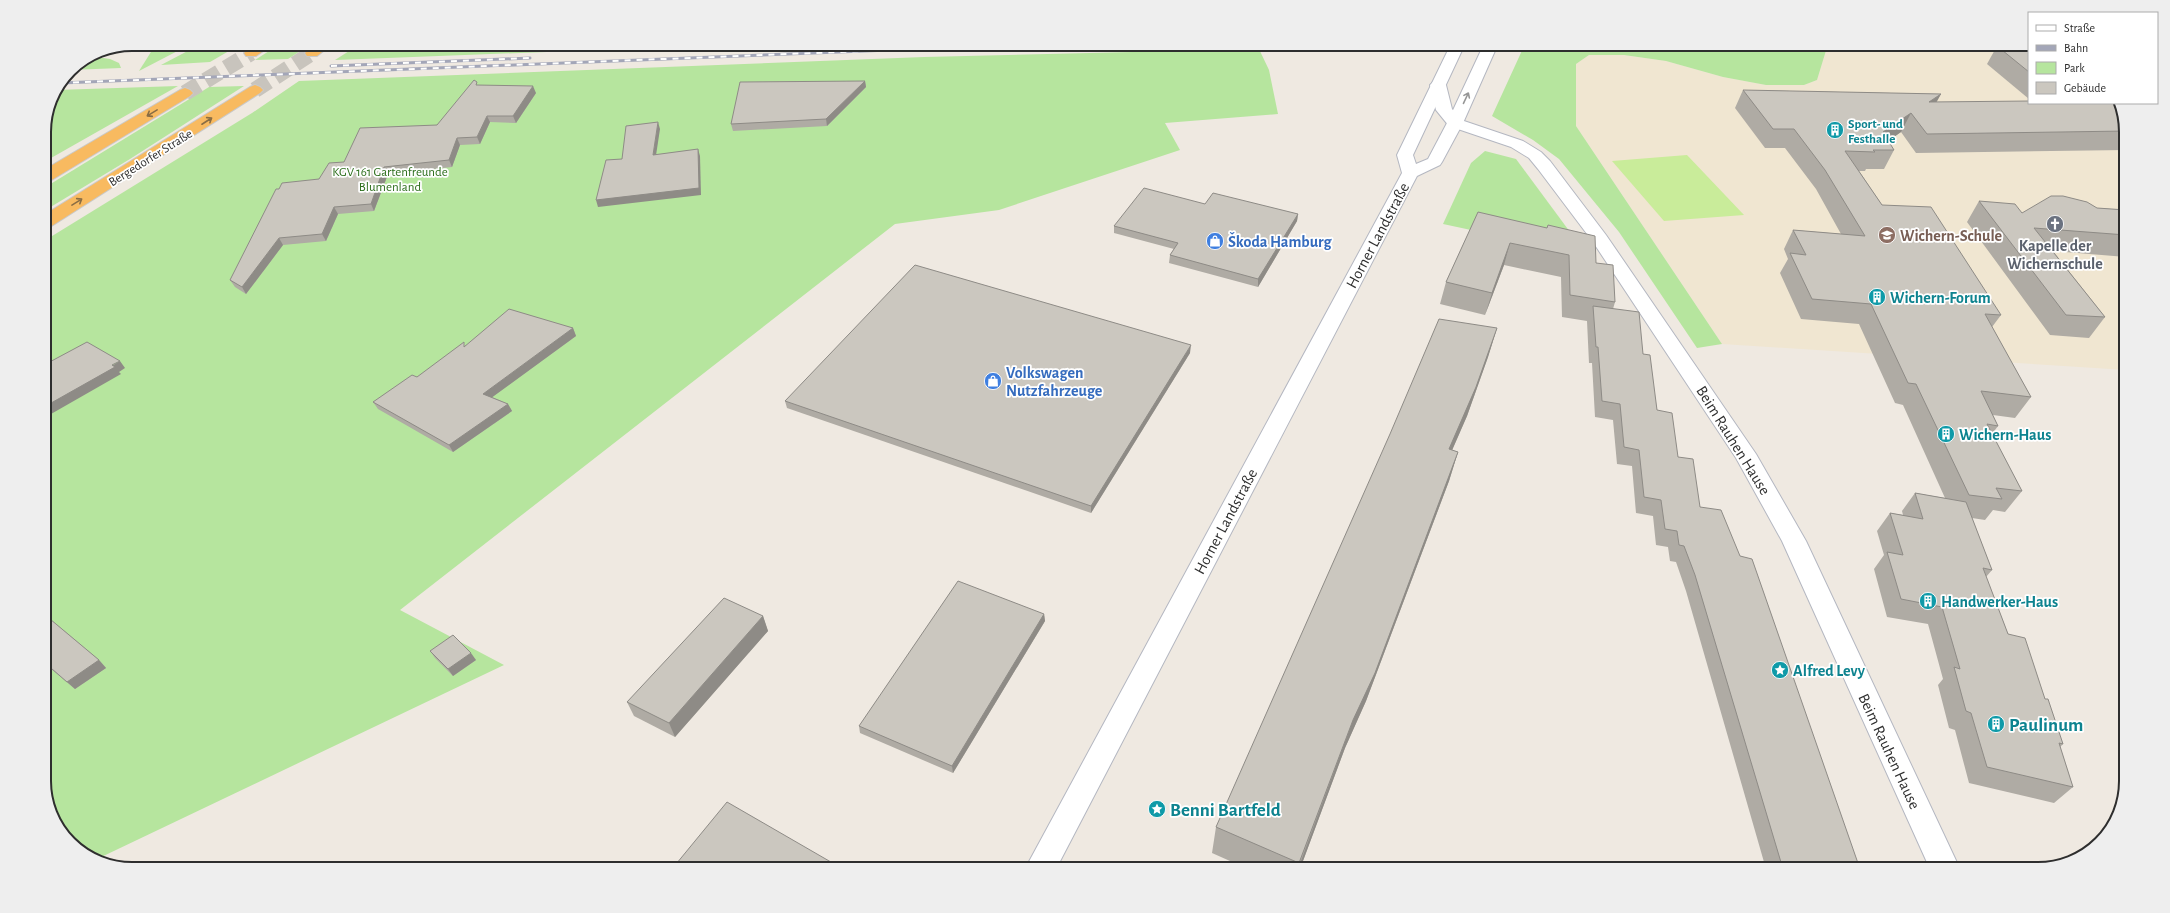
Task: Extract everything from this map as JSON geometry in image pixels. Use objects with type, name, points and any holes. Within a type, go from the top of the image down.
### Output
[{"type":"highway","points":[[250,53],[254,51]]},
{"type":"highway","name":"Bergedorfer Straße","points":[[51,219],[255,90]]},
{"type":"highway","points":[[51,173],[185,93]]},
{"type":"main road","name":"Horner Landstraße","points":[[1410,173],[1405,155],[1455,51]]},
{"type":"main road","name":"Horner Landstraße","points":[[1044,862],[1410,173],[1434,162],[1455,123],[1488,51]]},
{"type":"main road","points":[[1438,85],[1444,110],[1455,123]]},
{"type":"main road","name":"Beim Rauhen Hause","points":[[1455,123],[1517,144],[1535,155],[1570,197],[1600,239],[1745,454],[1794,541],[1941,862]]},
{"type":"shaded area","name":"Wichern-Schule","points":[[1826,51],[2028,51],[2028,104],[2119,125],[2119,370],[1722,344],[1576,126],[1576,64],[1589,55],[1624,55],[1666,61],[1723,77],[1766,85],[1804,85],[1817,80]]},
{"type":"green space","points":[[152,51],[178,51],[139,71]]},
{"type":"green space","points":[[188,51],[229,51],[210,62],[161,65]]},
{"type":"green space","points":[[269,51],[300,51],[288,59],[255,60]]},
{"type":"green space","points":[[349,51],[570,51],[335,60]]},
{"type":"green space","name":"KGV 161 Gartenfreunde Blumenland","points":[[1175,51],[1260,51],[1269,70],[1278,114],[1165,123],[1180,150],[999,210],[895,224],[400,610],[504,665],[102,856],[83,845],[75,838],[68,830],[57,812],[51,786],[51,237],[252,113],[299,81],[924,57]]},
{"type":"green space","points":[[1522,51],[1826,51],[1817,80],[1804,85],[1766,85],[1723,77],[1666,61],[1624,55],[1589,55],[1576,64],[1576,126],[1722,344],[1697,348],[1619,232],[1559,159],[1533,140],[1492,116]]},
{"type":"green space","points":[[100,57],[110,59],[119,63],[121,68],[81,70]]},
{"type":"green space","points":[[178,86],[51,158],[51,127],[57,101],[63,90]]},
{"type":"green space","points":[[244,86],[130,159],[51,207],[51,184],[209,87]]},
{"type":"green space","points":[[1485,151],[1516,159],[1587,255],[1443,224],[1471,163]]},
{"type":"green space","points":[[1687,155],[1744,215],[1664,221],[1612,161]]},
{"type":"building","points":[[2003,51],[2028,51],[2028,71]]},
{"type":"building","points":[[474,80],[477,82],[476,85],[533,86],[513,116],[487,116],[477,137],[457,138],[449,160],[384,167],[371,204],[334,207],[322,234],[279,238],[242,287],[230,280],[276,189],[279,189],[282,183],[319,179],[329,163],[344,162],[360,128],[437,125]]},
{"type":"building","points":[[865,81],[826,119],[731,124],[740,82]]},
{"type":"building","points":[[1743,90],[1941,94],[1929,102],[2028,101],[2028,104],[2114,104],[2119,131],[1927,134],[1911,113],[1883,132],[1894,150],[1873,150],[1875,152],[1845,151],[1882,205],[1931,207],[2001,315],[1985,314],[2031,397],[1981,391],[1998,426],[1987,424],[2022,491],[1996,488],[2002,499],[1969,495],[1916,384],[1908,383],[1871,304],[1812,299],[1790,253],[1806,255],[1793,230],[1865,236],[1825,170],[1794,129],[1773,129]]},
{"type":"building","points":[[658,122],[653,155],[698,149],[699,188],[596,200],[606,160],[622,159],[626,126]]},
{"type":"building","name":"Škoda Hamburg","points":[[1144,188],[1205,204],[1213,193],[1298,214],[1258,279],[1170,255],[1178,243],[1114,226]]},
{"type":"building","points":[[2051,196],[2063,196],[2087,202],[2097,208],[2119,210],[2119,234],[2034,228],[2105,317],[2066,315],[1979,201],[2015,204],[2022,213]]},
{"type":"building","points":[[1478,212],[1547,228],[1548,225],[1595,236],[1596,263],[1613,265],[1615,302],[1570,295],[1569,255],[1510,243],[1492,293],[1446,282]]},
{"type":"building","name":"Volkswagen Nutzfahrzeuge","points":[[915,265],[1191,345],[1091,506],[785,401]]},
{"type":"building","points":[[1593,306],[1639,312],[1643,354],[1650,355],[1657,410],[1672,413],[1678,457],[1693,459],[1700,507],[1721,510],[1740,556],[1752,559],[1858,862],[1781,862],[1695,575],[1684,546],[1679,545],[1677,531],[1665,529],[1661,500],[1644,497],[1639,450],[1624,447],[1620,404],[1602,401],[1598,347],[1596,347]]},
{"type":"building","points":[[509,309],[573,328],[483,394],[508,404],[449,445],[373,402],[412,375],[417,377],[464,342],[464,347]]},
{"type":"building","points":[[1439,319],[1497,328],[1476,387],[1449,449],[1458,452],[1375,673],[1353,720],[1299,862],[1297,862],[1216,827],[1390,434]]},
{"type":"building","points":[[87,342],[120,361],[112,365],[115,367],[51,403],[51,361]]},
{"type":"building","points":[[1915,493],[1966,502],[1992,570],[1983,568],[2008,634],[2025,638],[2045,699],[2048,699],[2063,744],[2059,743],[2073,787],[1987,767],[1971,713],[1966,711],[1954,667],[1960,669],[1942,607],[1901,599],[1887,552],[1903,555],[1890,513],[1923,519]]},
{"type":"building","points":[[958,581],[1044,614],[952,766],[859,726]]},
{"type":"building","points":[[724,598],[763,616],[669,723],[627,702]]},
{"type":"building","points":[[51,620],[99,660],[67,682],[51,668]]},
{"type":"building","points":[[453,635],[471,653],[448,669],[430,651]]},
{"type":"building","points":[[727,802],[831,862],[678,862]]},
{"type":"tunnel","points":[[185,93],[251,53]]},
{"type":"tunnel","points":[[255,90],[312,53]]},
{"type":"railway","points":[[68,83],[864,51]]},
{"type":"railway","points":[[331,66],[530,58]]},
{"type":"place","name":"Sport- und Festhalle","points":[[1835,130]]},
{"type":"place","name":"Kapelle der Wichernschule","points":[[2055,224]]},
{"type":"place","name":"Wichern-Schule","points":[[1887,235]]},
{"type":"place","name":"Škoda Hamburg","points":[[1215,241]]},
{"type":"place","name":"Wichern-Forum","points":[[1877,297]]},
{"type":"place","name":"Volkswagen Nutzfahrzeuge","points":[[993,381]]},
{"type":"place","name":"Wichern-Haus","points":[[1946,434]]},
{"type":"place","name":"Handwerker-Haus","points":[[1928,601]]},
{"type":"place","name":"Alfred Levy","points":[[1780,670]]},
{"type":"place","name":"Paulinum","points":[[1996,724]]},
{"type":"place","name":"Benni Bartfeld","points":[[1157,809]]}]
